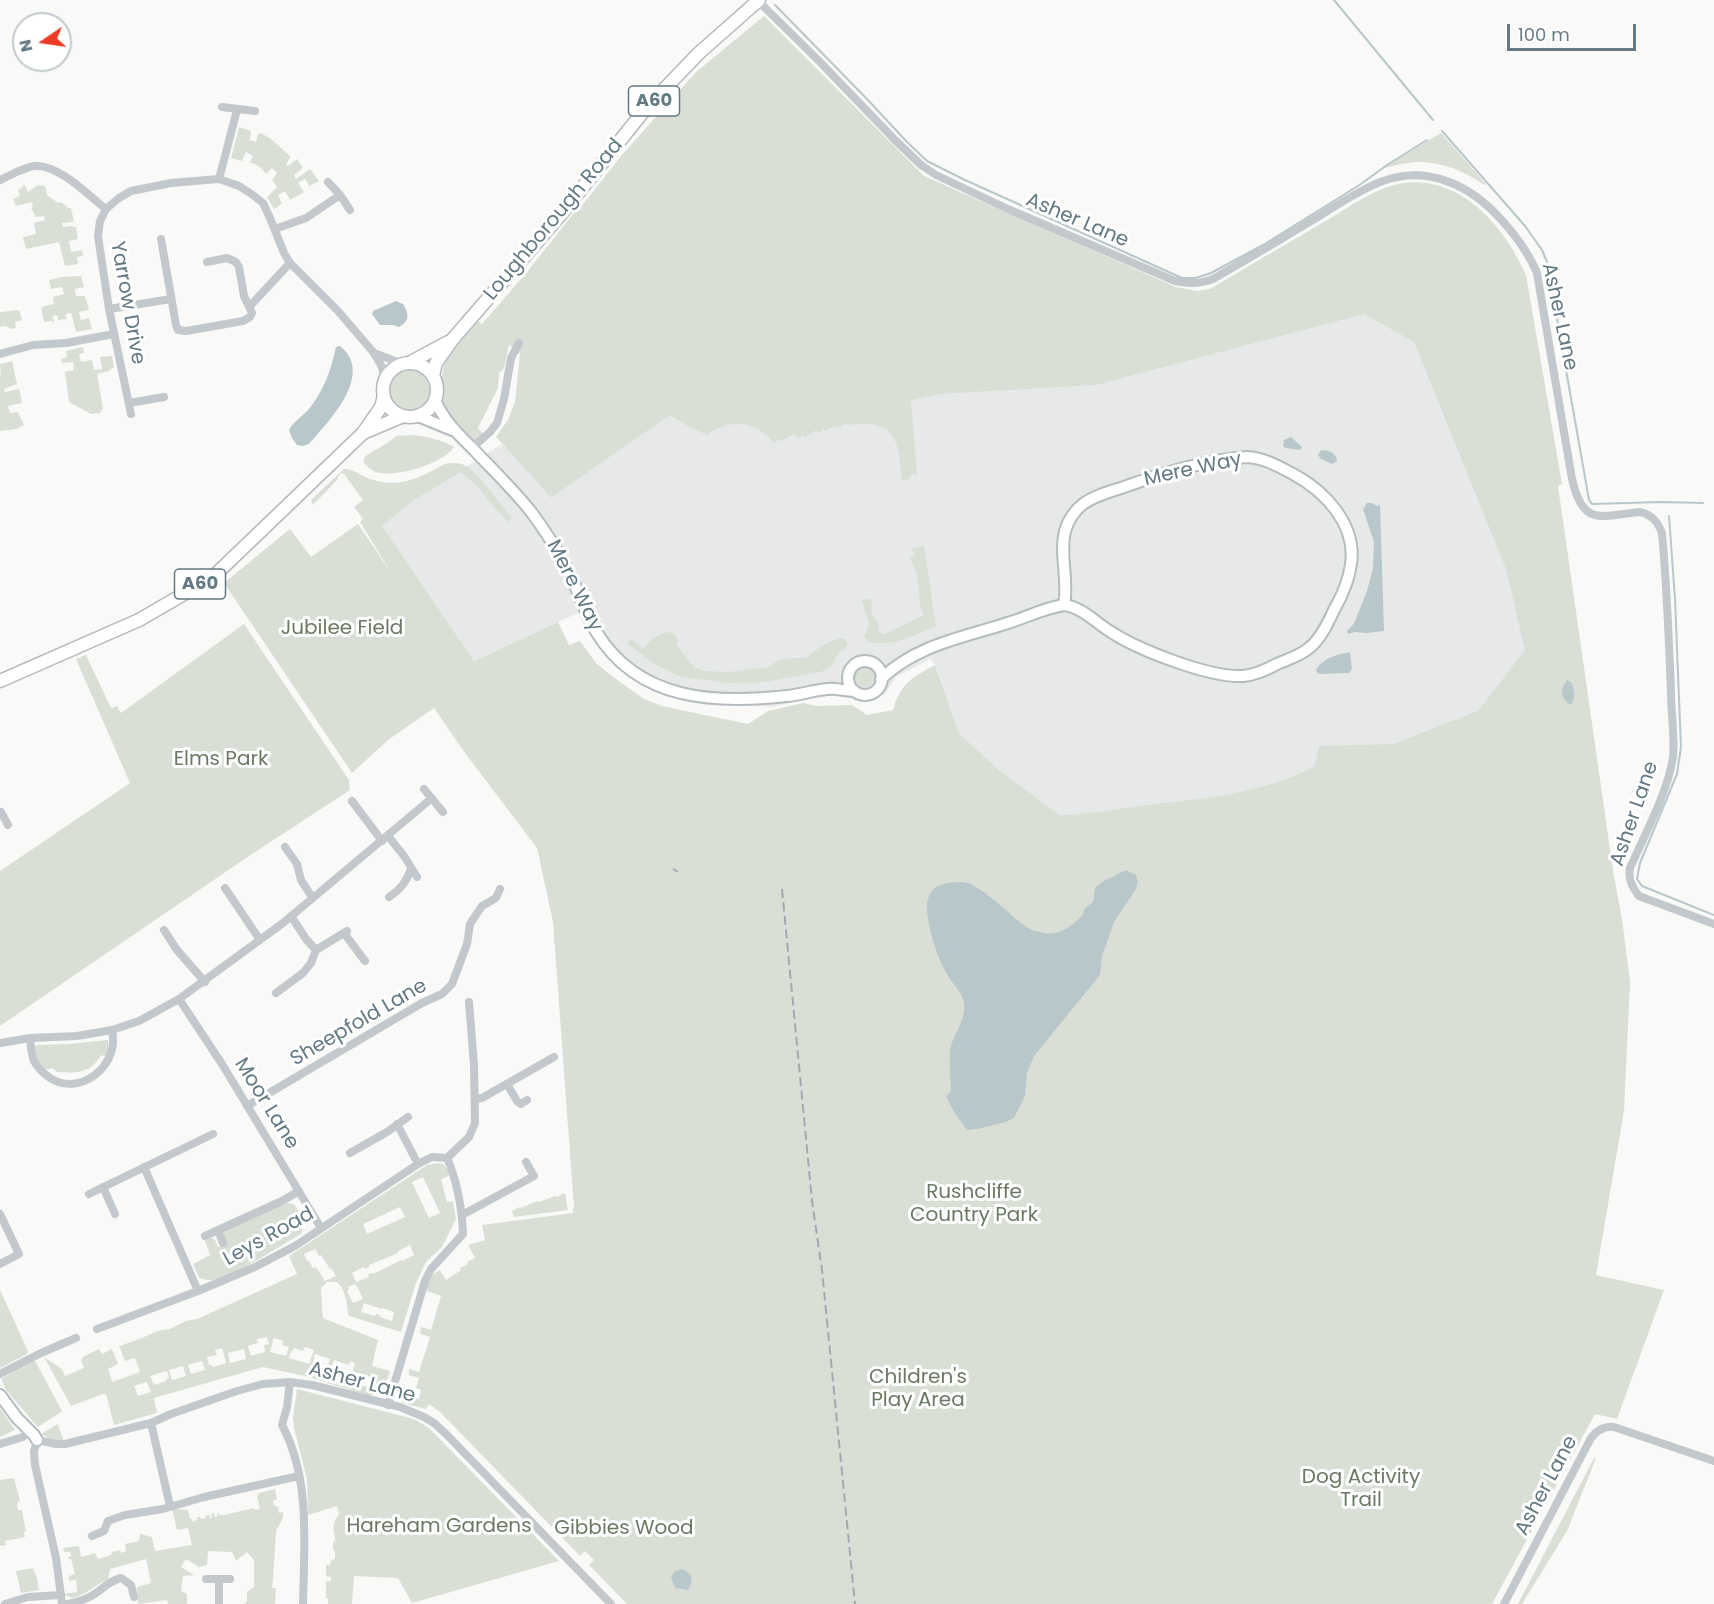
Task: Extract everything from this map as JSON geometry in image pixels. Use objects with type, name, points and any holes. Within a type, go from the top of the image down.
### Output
[{"type":"main road","name":"Loughborough Road","points":[[433,376],[436,363],[452,340],[562,213],[647,107],[699,53],[758,0]]},
{"type":"main road","name":"Loughborough Road","points":[[406,364],[452,340]]},
{"type":"main road","points":[[406,364],[419,364],[433,376]]},
{"type":"main road","name":"A60","points":[[0,681],[139,620],[216,574],[363,433],[381,407],[385,382],[389,374],[395,368],[406,364]]},
{"type":"main road","name":"A60","points":[[433,376],[437,392],[435,400]]},
{"type":"main road","points":[[384,396],[387,404],[403,416]]},
{"type":"main road","points":[[418,416],[425,412],[435,400]]},
{"type":"main road","name":"A60","points":[[363,433],[403,416],[418,416]]},
{"type":"street","name":"Asher Lane","points":[[758,0],[921,165],[936,175],[1008,209],[1175,281],[1197,284],[1213,279],[1350,198],[1383,181],[1394,178],[1426,176],[1452,182],[1486,205],[1522,245],[1537,273],[1576,497],[1589,513],[1599,516],[1646,513],[1658,524],[1662,533],[1669,626],[1673,757],[1664,790],[1628,876],[1639,896],[1714,924]]},
{"type":"street","points":[[222,107],[255,111]]},
{"type":"street","points":[[219,179],[237,110]]},
{"type":"street","points":[[0,180],[30,167],[45,166],[73,182],[106,209],[142,183],[219,179],[238,186],[262,203],[290,263],[338,311],[374,353],[382,367],[385,382]]},
{"type":"street","points":[[328,182],[350,210]]},
{"type":"street","points":[[275,229],[306,218],[340,195]]},
{"type":"street","name":"Yarrow Drive","points":[[106,209],[100,221],[98,237],[114,334],[131,414]]},
{"type":"street","points":[[160,239],[177,328],[181,331],[247,319],[252,313],[244,296],[236,262],[227,258],[207,262]]},
{"type":"street","points":[[250,306],[290,263]]},
{"type":"street","points":[[110,309],[171,299]]},
{"type":"street","points":[[0,354],[33,345],[66,343],[114,334]]},
{"type":"street","points":[[472,448],[497,423],[511,358],[519,343]]},
{"type":"street","points":[[374,353],[406,364]]},
{"type":"street","points":[[129,403],[164,397]]},
{"type":"street","name":"Mere Way","points":[[435,400],[453,430],[531,512],[560,555],[598,636],[635,674],[663,688],[704,699],[752,699],[789,696],[828,689],[854,691]]},
{"type":"street","name":"Mere Way","points":[[418,416],[453,430]]},
{"type":"street","name":"Mere Way","points":[[1259,458],[1300,477],[1324,495],[1334,508],[1345,526],[1352,549],[1347,582],[1328,621],[1311,647],[1299,655],[1250,675],[1227,676],[1162,657],[1126,641],[1083,612],[1064,604],[1066,590],[1063,543],[1068,521],[1077,509],[1097,496],[1146,479],[1192,467],[1259,458]]},
{"type":"street","points":[[881,679],[904,660],[949,640],[1064,604]]},
{"type":"street","points":[[874,663],[880,671],[879,686],[872,693],[860,694],[854,691],[850,686],[848,675],[855,664],[866,661],[874,663],[904,660]]},
{"type":"street","name":"Mere Way","points":[[828,689],[848,675]]},
{"type":"street","points":[[424,789],[443,812]]},
{"type":"street","points":[[0,1042],[77,1036],[112,1030],[139,1021],[179,999],[205,982],[291,916],[432,798]]},
{"type":"street","points":[[352,801],[404,856],[417,877]]},
{"type":"street","points":[[285,847],[297,864],[301,880],[312,897]]},
{"type":"street","points":[[389,897],[399,891],[411,868]]},
{"type":"street","points":[[225,888],[260,940]]},
{"type":"street","name":"Sheepfold Lane","points":[[247,1106],[422,1003],[442,994],[456,977],[470,924],[482,906],[496,898],[500,889]]},
{"type":"street","points":[[291,916],[316,950]]},
{"type":"street","points":[[331,927],[343,934],[364,961]]},
{"type":"street","points":[[164,930],[177,950],[205,982]]},
{"type":"street","points":[[276,993],[303,973],[311,963],[316,950],[343,934]]},
{"type":"street","points":[[281,976],[289,984]]},
{"type":"street","name":"Moor Lane","points":[[179,999],[222,1064],[321,1228]]},
{"type":"street","points":[[388,1405],[425,1281],[431,1269],[463,1234],[462,1215],[447,1158],[469,1137],[475,1123],[469,1002]]},
{"type":"street","points":[[30,1038],[32,1054],[39,1068],[55,1080],[72,1084],[88,1080],[102,1069],[112,1050],[112,1030]]},
{"type":"street","points":[[475,1099],[482,1098],[554,1057]]},
{"type":"street","points":[[507,1084],[517,1101],[521,1104],[527,1100]]},
{"type":"street","points":[[350,1153],[408,1116]]},
{"type":"street","points":[[397,1124],[418,1164]]},
{"type":"street","points":[[89,1194],[213,1134]]},
{"type":"street","name":"Leys Road","points":[[97,1329],[255,1267],[295,1246],[418,1164],[432,1157],[447,1158]]},
{"type":"street","points":[[462,1215],[534,1176],[526,1162]]},
{"type":"street","points":[[144,1167],[198,1291]]},
{"type":"street","points":[[104,1187],[115,1214]]},
{"type":"street","points":[[205,1236],[299,1191]]},
{"type":"street","points":[[0,1214],[19,1254],[0,1264]]},
{"type":"street","points":[[218,1230],[224,1243]]},
{"type":"street","points":[[0,1374],[76,1338]]},
{"type":"street","name":"Asher Lane","points":[[37,1440],[65,1444],[151,1423],[237,1391],[263,1384],[290,1382],[312,1385],[400,1407],[434,1423],[445,1433],[611,1604]]},
{"type":"street","points":[[290,1382],[282,1425],[292,1443],[303,1493],[305,1520],[303,1604]]},
{"type":"street","points":[[0,1395],[37,1440],[34,1451],[35,1465],[56,1558],[62,1604]]},
{"type":"street","points":[[151,1423],[170,1506]]},
{"type":"street","name":"Asher Lane","points":[[1504,1604],[1591,1438],[1599,1429],[1614,1427],[1714,1461]]},
{"type":"street","points":[[0,1444],[23,1437],[29,1431]]},
{"type":"street","points":[[92,1536],[104,1531],[108,1521],[116,1518],[299,1476]]},
{"type":"street","points":[[68,1604],[83,1600],[95,1594],[112,1580],[121,1578],[131,1585],[134,1597]]},
{"type":"street","points":[[206,1579],[230,1579]]},
{"type":"street","points":[[219,1579],[219,1604]]},
{"type":"street","points":[[5,1604],[28,1598],[61,1595]]},
{"type":"shaded area","points":[[1365,298],[1446,346],[1536,669],[1504,715],[1356,765],[1188,805],[1126,814],[1060,815],[999,770],[959,733],[935,665],[930,659],[896,677],[885,694],[863,700],[838,693],[772,707],[692,702],[670,697],[645,686],[624,672],[611,660],[594,637],[580,612],[474,661],[381,526],[414,500],[502,444],[551,498],[674,412]]},
{"type":"shaded area","points":[[396,301],[403,304],[406,311],[405,322],[399,327],[380,325],[372,314],[373,311]]},
{"type":"shaded area","points":[[340,346],[350,357],[353,370],[345,397],[309,444],[297,445],[289,430],[309,409],[319,394],[329,373],[336,347]]},
{"type":"shaded area","points":[[1291,437],[1302,447],[1300,450],[1283,446],[1284,440]]},
{"type":"shaded area","points":[[1321,450],[1332,452],[1337,461],[1332,464],[1321,459],[1318,455]]},
{"type":"shaded area","points":[[1367,503],[1380,505],[1384,631],[1348,634],[1347,631],[1355,621],[1367,591],[1373,568],[1374,542],[1363,509]]},
{"type":"shaded area","points":[[1350,652],[1352,669],[1349,673],[1319,674],[1316,671],[1325,660]]},
{"type":"shaded area","points":[[1567,680],[1572,683],[1574,691],[1571,705],[1562,694]]},
{"type":"shaded area","points":[[1126,870],[1136,875],[1138,882],[1136,889],[1114,922],[1102,956],[1100,975],[1034,1056],[1027,1073],[1025,1096],[1014,1118],[1006,1122],[967,1130],[946,1096],[951,1092],[950,1050],[962,1020],[964,1003],[941,963],[934,944],[927,915],[929,896],[935,888],[944,884],[968,883],[985,893],[1030,929],[1043,933],[1056,933],[1067,928],[1083,915],[1084,909],[1093,902],[1095,888]]},
{"type":"shaded area","points":[[682,1569],[691,1578],[688,1590],[675,1588],[671,1577],[675,1571]]},
{"type":"green space","name":"Rushcliffe Country Park","points":[[764,16],[924,176],[1176,287],[1197,291],[1210,289],[1369,195],[1394,185],[1416,182],[1437,185],[1457,193],[1475,205],[1505,238],[1526,275],[1562,484],[1558,486],[1630,982],[1624,1111],[1596,1275],[1664,1290],[1617,1419],[1595,1414],[1492,1604],[627,1604],[589,1565],[594,1560],[585,1551],[580,1556],[440,1412],[429,1404],[426,1409],[402,1401],[404,1395],[419,1399],[421,1390],[416,1388],[419,1378],[409,1375],[409,1369],[419,1372],[430,1337],[420,1334],[421,1327],[431,1330],[441,1296],[424,1290],[432,1275],[440,1270],[446,1280],[475,1258],[468,1245],[485,1240],[482,1225],[573,1213],[574,1208],[553,922],[537,848],[434,708],[388,740],[352,773],[224,583],[290,529],[311,557],[358,524],[392,574],[360,522],[363,519],[354,507],[363,500],[344,474],[341,473],[313,505],[311,500],[344,469],[370,479],[391,483],[418,478],[445,464],[462,464],[482,481],[512,518],[508,522],[480,489],[461,472],[414,500],[382,526],[474,661],[558,622],[569,645],[580,641],[596,663],[644,699],[662,706],[748,724],[768,711],[803,703],[816,706],[852,705],[867,715],[893,710],[903,687],[935,665],[959,733],[999,770],[1060,815],[1212,797],[1254,789],[1315,766],[1319,746],[1393,744],[1478,711],[1525,650],[1506,569],[1414,342],[1364,314],[1096,385],[940,394],[911,400],[917,475],[913,474],[906,481],[902,480],[896,443],[891,434],[876,425],[845,424],[825,431],[823,429],[819,433],[816,430],[805,438],[803,435],[798,439],[793,434],[774,443],[751,426],[733,424],[707,435],[670,415],[551,498],[496,437],[508,420],[515,402],[520,354],[509,345],[504,368],[499,373],[498,388],[478,428],[483,434],[473,443],[446,415],[442,399],[441,383],[444,365],[452,352],[478,321],[482,324],[622,155],[696,72]]},
{"type":"green space","points":[[239,127],[251,131],[250,140],[256,142],[258,134],[261,133],[271,139],[290,156],[286,164],[288,166],[297,159],[303,168],[294,175],[296,179],[310,169],[319,181],[308,187],[305,179],[298,183],[304,192],[290,200],[285,191],[278,195],[282,204],[274,209],[267,197],[277,187],[272,180],[277,173],[272,168],[266,174],[255,164],[250,163],[253,156],[246,152],[242,161],[231,158]]},
{"type":"green space","points":[[1441,133],[1486,184],[1447,166],[1428,162],[1404,163],[1383,168]]},
{"type":"green space","points":[[24,184],[28,192],[38,185],[45,186],[47,195],[71,208],[74,222],[62,223],[63,227],[76,227],[78,239],[69,241],[71,252],[82,250],[83,256],[77,257],[78,264],[65,266],[59,242],[26,249],[23,237],[36,234],[34,223],[45,220],[44,216],[36,217],[31,208],[32,202],[16,206],[13,199],[20,196],[18,190]]},
{"type":"green space","points":[[81,276],[84,287],[75,289],[76,296],[85,296],[89,310],[79,312],[81,320],[89,318],[92,329],[76,332],[71,313],[66,314],[67,324],[66,319],[59,320],[59,323],[57,315],[53,316],[54,324],[52,321],[44,322],[41,307],[54,304],[53,297],[64,294],[62,287],[51,289],[49,280]]},
{"type":"green space","points":[[19,310],[22,320],[15,322],[16,328],[0,327],[0,312]]},
{"type":"green space","points":[[83,347],[84,353],[79,354],[81,362],[92,360],[94,370],[102,369],[100,357],[112,356],[114,367],[97,374],[103,409],[100,413],[91,414],[69,402],[65,372],[74,370],[73,362],[62,363],[61,359],[67,357],[66,351]]},
{"type":"green space","points":[[12,361],[17,384],[4,389],[5,392],[19,389],[22,403],[8,406],[10,413],[18,412],[24,425],[17,429],[0,431],[0,364]]},
{"type":"green space","points":[[410,370],[418,371],[424,376],[429,382],[429,398],[424,404],[418,409],[410,410],[402,409],[396,404],[391,398],[390,390],[391,382],[396,376],[402,371]]},
{"type":"green space","points":[[411,435],[433,439],[454,447],[449,453],[431,463],[398,473],[378,472],[364,463],[367,455],[396,436]]},
{"type":"green space","points":[[924,546],[936,626],[895,642],[868,642],[864,636],[869,624],[862,600],[871,599],[871,613],[878,622],[878,630],[883,635],[924,615],[920,606],[917,575],[910,558],[915,555],[911,548]]},
{"type":"green space","name":"Elms Park","points":[[244,624],[349,780],[350,790],[0,1026],[0,871],[130,783],[76,659],[86,655],[111,708],[117,706],[121,713]]},
{"type":"green space","points":[[665,632],[673,633],[679,641],[676,644],[694,667],[703,671],[729,672],[769,667],[778,660],[806,658],[834,640],[844,638],[848,643],[845,649],[839,652],[831,666],[821,672],[765,682],[730,683],[681,677],[654,664],[627,643],[631,639],[643,648]]},
{"type":"green space","points":[[865,667],[872,670],[875,677],[872,684],[865,687],[858,684],[855,677],[858,670]]},
{"type":"green space","points":[[108,1040],[109,1052],[106,1057],[101,1055],[88,1069],[77,1072],[57,1072],[53,1068],[45,1070],[36,1059],[34,1049],[36,1045]]},
{"type":"green space","points":[[443,1164],[448,1170],[449,1176],[441,1179],[447,1202],[453,1201],[456,1219],[442,1247],[426,1262],[416,1283],[401,1332],[349,1316],[344,1294],[337,1282],[327,1282],[321,1288],[323,1318],[378,1340],[372,1366],[390,1371],[381,1392],[367,1395],[305,1376],[263,1367],[154,1398],[157,1413],[114,1425],[106,1394],[71,1406],[44,1357],[62,1369],[65,1376],[84,1368],[81,1360],[83,1357],[99,1349],[102,1354],[112,1349],[118,1364],[108,1369],[112,1382],[140,1372],[135,1358],[125,1361],[119,1346],[197,1319],[297,1274],[289,1256],[427,1165]],"holes":[[[423,1177],[440,1213],[429,1218],[412,1182]],[[400,1207],[405,1217],[367,1234],[363,1224]],[[410,1245],[414,1255],[373,1274],[368,1274],[369,1277],[356,1282],[352,1273],[364,1267],[365,1269],[369,1265],[398,1253]],[[315,1249],[336,1276],[325,1281],[304,1254]],[[355,1284],[363,1299],[353,1303],[347,1291],[348,1287]],[[364,1303],[394,1312],[392,1321],[376,1314],[375,1316],[361,1312]],[[267,1337],[269,1344],[264,1345],[265,1352],[251,1356],[248,1346],[258,1343],[257,1339]],[[274,1338],[283,1341],[282,1345],[289,1347],[286,1356],[270,1352]],[[305,1347],[314,1350],[309,1364],[289,1358],[294,1348],[303,1351]],[[222,1348],[226,1363],[213,1367],[209,1365],[207,1357],[217,1355],[215,1350]],[[244,1349],[246,1359],[230,1363],[228,1353]],[[315,1354],[330,1359],[327,1368],[313,1363]],[[334,1360],[349,1365],[350,1361],[355,1363],[351,1377],[334,1372],[335,1369],[331,1368]],[[202,1361],[205,1370],[191,1374],[188,1365]],[[183,1366],[186,1376],[172,1380],[169,1370]],[[167,1371],[169,1378],[154,1385],[150,1376]],[[353,1372],[375,1378],[373,1388],[354,1383],[351,1380]],[[147,1382],[151,1392],[138,1396],[134,1386]]]},
{"type":"green space","points":[[565,1193],[568,1210],[514,1217],[512,1211],[520,1207]]},
{"type":"green space","points":[[287,1203],[294,1204],[300,1215],[301,1234],[228,1275],[213,1280],[199,1278],[193,1264],[210,1255],[205,1240],[212,1238],[218,1247],[227,1243],[223,1235],[224,1231]]},
{"type":"green space","points":[[0,1290],[28,1351],[27,1354],[0,1368]]},
{"type":"green space","points":[[34,1359],[62,1411],[38,1427],[6,1390],[1,1379]]},
{"type":"green space","name":"Hareham Gardens","points":[[297,1389],[414,1419],[429,1428],[559,1561],[412,1603],[398,1578],[354,1576],[352,1604],[328,1604],[326,1581],[331,1581],[331,1577],[326,1576],[326,1565],[330,1565],[331,1560],[335,1559],[334,1525],[339,1514],[337,1506],[308,1515],[307,1479],[293,1418]]},
{"type":"green space","points":[[0,1408],[15,1430],[0,1437]]},
{"type":"green space","points":[[58,1424],[64,1442],[41,1434]]},
{"type":"green space","points":[[1596,1458],[1567,1531],[1522,1604],[1518,1604]]},
{"type":"green space","points":[[14,1478],[20,1501],[17,1503],[18,1510],[22,1510],[26,1531],[24,1532],[25,1537],[5,1541],[6,1545],[0,1546],[0,1480]]},
{"type":"green space","points":[[275,1489],[277,1500],[273,1500],[274,1505],[278,1507],[279,1513],[283,1512],[283,1518],[276,1531],[272,1588],[276,1588],[275,1604],[244,1604],[247,1601],[247,1592],[254,1587],[254,1560],[247,1552],[236,1561],[232,1552],[208,1551],[207,1565],[199,1567],[186,1559],[181,1567],[194,1575],[183,1576],[181,1591],[187,1594],[187,1604],[168,1604],[167,1600],[138,1604],[137,1587],[151,1583],[146,1559],[110,1569],[108,1579],[82,1595],[72,1598],[63,1594],[77,1592],[76,1580],[69,1581],[69,1576],[75,1574],[71,1559],[68,1559],[71,1556],[70,1552],[64,1552],[63,1548],[79,1546],[81,1557],[95,1553],[98,1559],[111,1555],[112,1552],[126,1551],[125,1544],[139,1541],[140,1534],[152,1537],[155,1551],[192,1545],[188,1528],[177,1530],[172,1509],[188,1510],[193,1522],[197,1520],[197,1517],[206,1518],[206,1515],[212,1518],[211,1514],[214,1513],[215,1517],[218,1516],[217,1513],[224,1515],[254,1508],[255,1510],[260,1509],[257,1497],[259,1493]]},
{"type":"green space","points":[[33,1568],[39,1590],[21,1593],[16,1571]]},
{"type":"waterway","points":[[1334,0],[1433,120]]},
{"type":"waterway","points":[[775,5],[927,161],[1182,278],[1196,278],[1211,273],[1263,245],[1427,140]]},
{"type":"waterway","points":[[1442,131],[1525,226],[1542,250],[1547,262],[1589,500],[1592,504],[1703,503]]},
{"type":"waterway","points":[[1669,516],[1681,747],[1677,774],[1640,863],[1637,879],[1642,886],[1714,915]]},
{"type":"railway","points":[[673,869],[678,872]]},
{"type":"railway","points":[[782,889],[812,1201],[822,1270],[855,1604]]},
{"type":"park label","name":"Jubilee Field","points":[[342,629]]},
{"type":"park label","name":"Children's Play Area","points":[[918,1390]]},
{"type":"park label","name":"Dog Activity Trail","points":[[1361,1490]]},
{"type":"park label","name":"Gibbies Wood","points":[[624,1529]]}]
